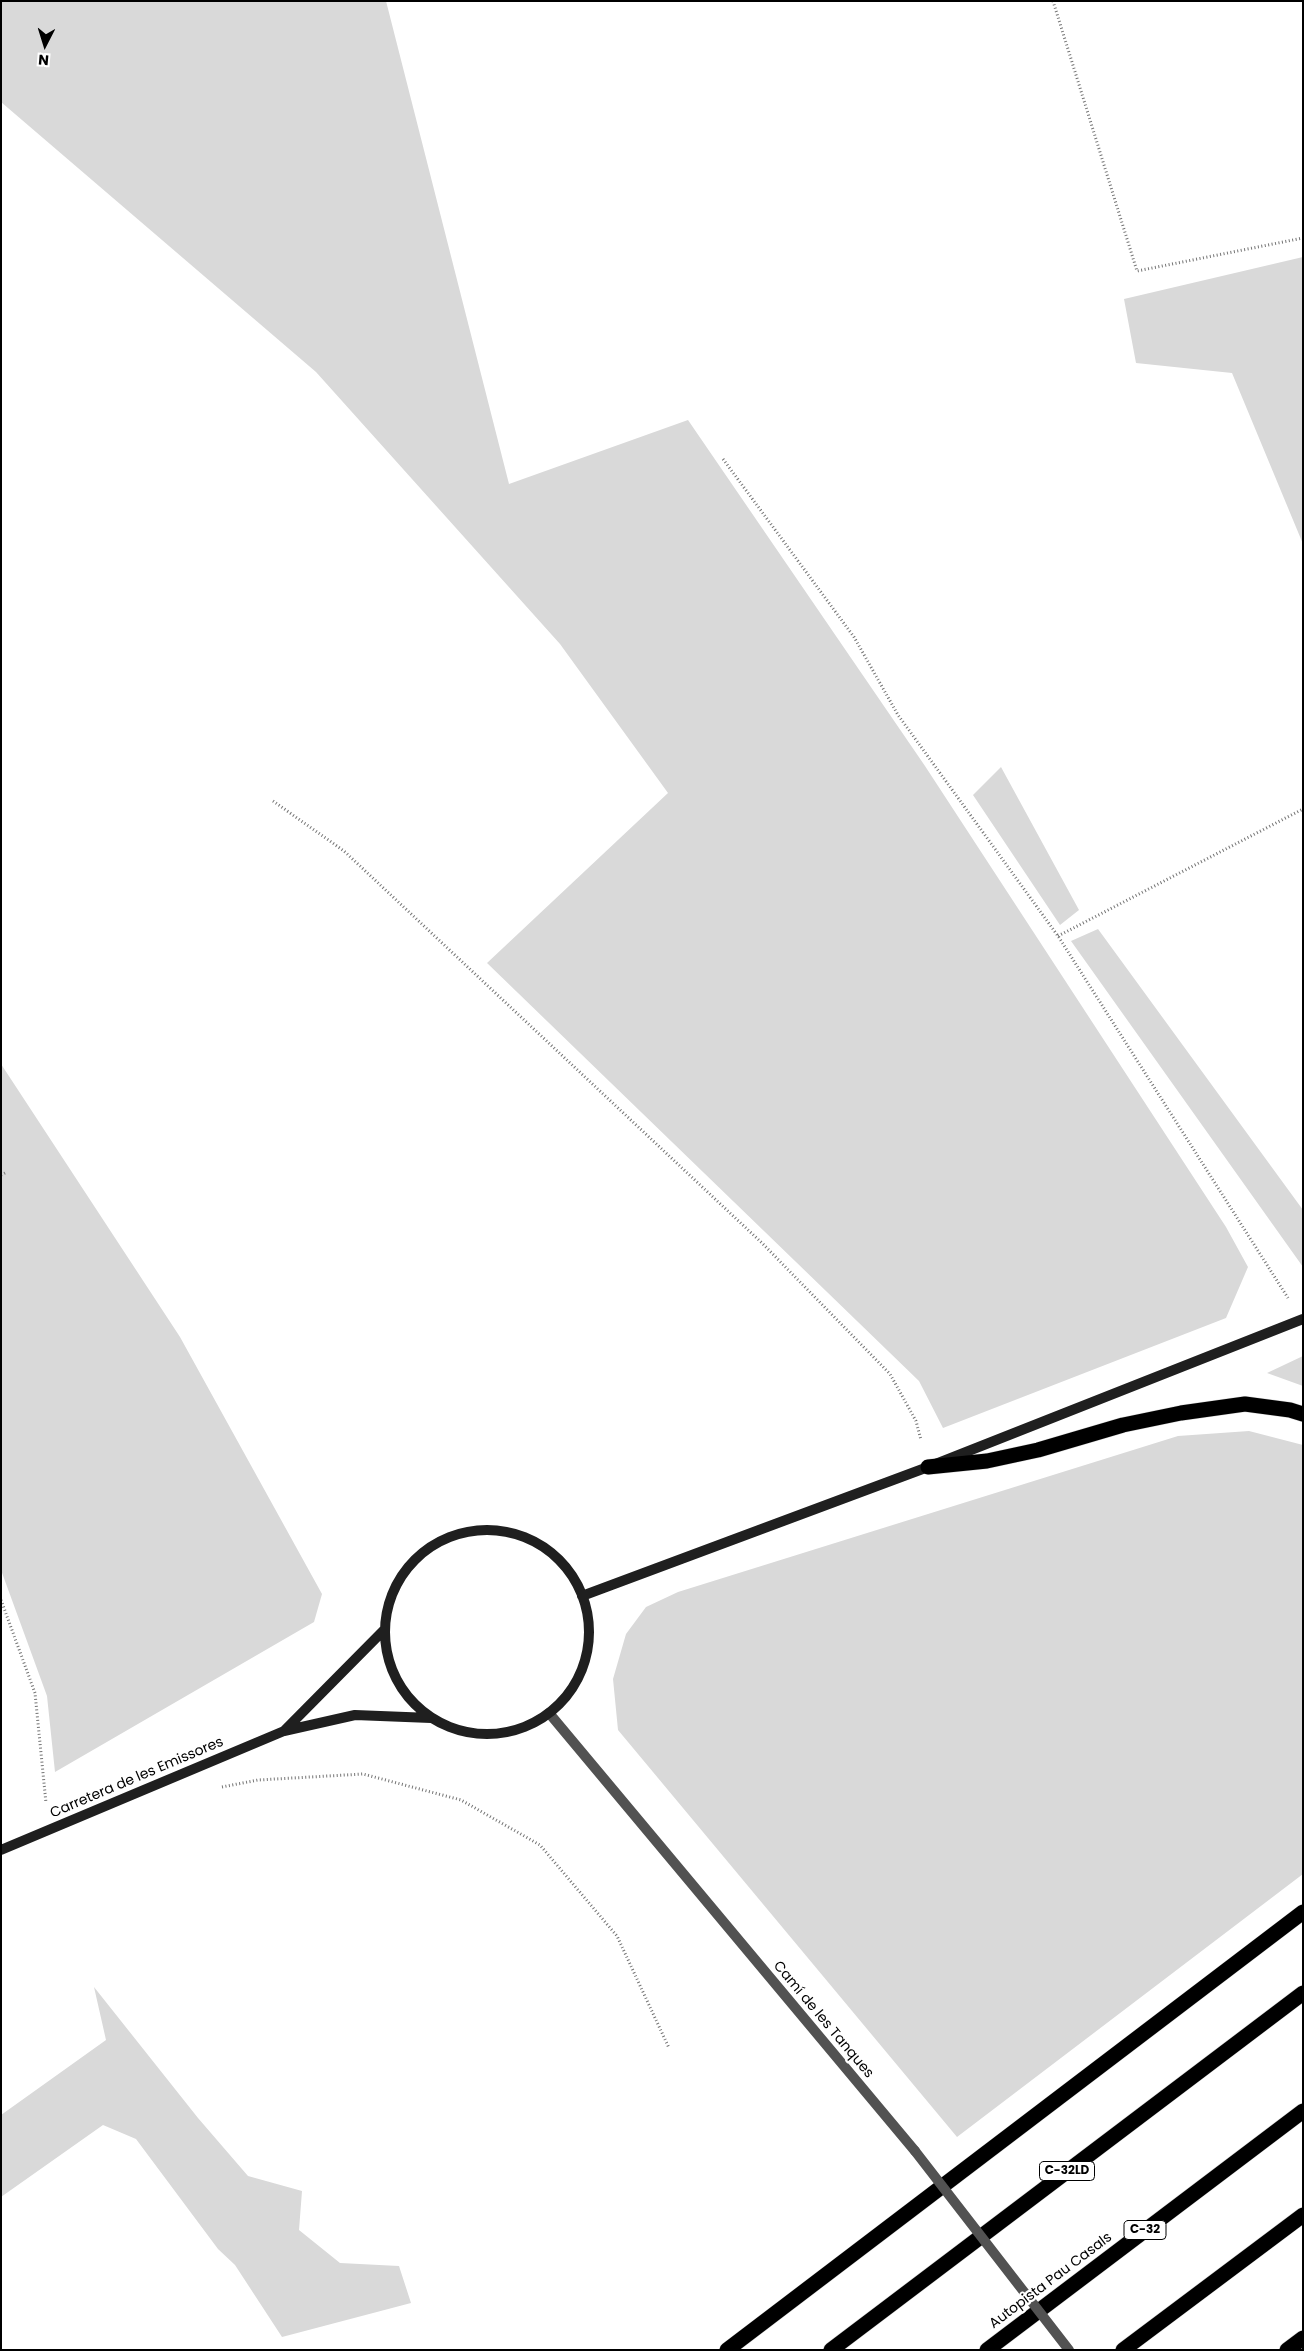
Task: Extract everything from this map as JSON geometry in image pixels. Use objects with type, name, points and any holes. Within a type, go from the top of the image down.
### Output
[{"type":"highway","points":[[928,1467],[987,1461],[1038,1450],[1123,1426],[1180,1413],[1245,1404],[1290,1410],[1303,1414]]},
{"type":"highway","points":[[727,2350],[1303,1912]]},
{"type":"highway","name":"C-32LD","points":[[831,2350],[1303,1993]]},
{"type":"highway","name":"Autopista Pau Casals","points":[[987,2350],[1303,2111]]},
{"type":"highway","points":[[1123,2350],[1303,2215]]},
{"type":"highway","points":[[1288,2350],[1303,2338]]},
{"type":"street","points":[[582,1596],[928,1467],[1302,1319]]},
{"type":"street","points":[[493,1530],[516,1535],[538,1544],[556,1558],[566,1569],[582,1596],[588,1617],[588,1632],[585,1660],[577,1681],[565,1698],[549,1713],[531,1724],[511,1731],[491,1734],[470,1733],[450,1727],[431,1718],[415,1705],[401,1688],[392,1670],[386,1649],[385,1629],[388,1606],[394,1591],[410,1565],[428,1550],[448,1538],[470,1532],[493,1530]]},
{"type":"street","points":[[284,1731],[385,1629]]},
{"type":"street","name":"Camí de les Tanques","points":[[549,1713],[914,2151],[1069,2350]]},
{"type":"street","points":[[284,1731],[355,1715],[431,1718]]},
{"type":"street","name":"Carretera de les Emissores","points":[[1,1850],[284,1731]]},
{"type":"path","points":[[1053,1],[1137,271],[1303,238]]},
{"type":"path","points":[[723,459],[854,637],[898,715],[1058,936],[1302,1319]]},
{"type":"path","points":[[273,801],[344,851],[762,1243],[890,1374],[916,1421],[928,1467]]},
{"type":"path","points":[[1058,936],[1303,809]]},
{"type":"path","points":[[1,1176],[7,1172]]},
{"type":"path","points":[[1,1600],[35,1693],[49,1830]]},
{"type":"path","points":[[220,1787],[258,1780],[363,1774],[461,1800],[540,1845],[617,1936],[669,2048]]},
{"type":"shaded area","points":[[1,1],[386,1],[509,484],[688,420],[925,766],[1226,1227],[1248,1267],[1226,1318],[943,1428],[919,1381],[487,963],[668,793],[560,644],[316,372],[1,102]]},
{"type":"shaded area","points":[[1303,257],[1303,544],[1232,373],[1136,363],[1124,299]]},
{"type":"shaded area","points":[[1001,767],[1079,910],[1060,925],[973,795]]},
{"type":"shaded area","points":[[1098,929],[1303,1210],[1303,1267],[1071,941]]},
{"type":"shaded area","points":[[1,1064],[180,1337],[322,1594],[314,1622],[55,1772],[47,1696],[1,1570]]},
{"type":"shaded area","points":[[1303,1356],[1303,1386],[1267,1373]]},
{"type":"shaded area","points":[[1249,1431],[1303,1445],[1303,1874],[957,2137],[618,1730],[613,1679],[626,1634],[646,1607],[678,1592],[1178,1436]]},
{"type":"shaded area","points":[[94,1987],[198,2118],[248,2176],[302,2191],[299,2230],[340,2263],[399,2266],[411,2303],[282,2337],[235,2265],[218,2249],[136,2139],[103,2125],[1,2197],[1,2115],[106,2040]]}]
